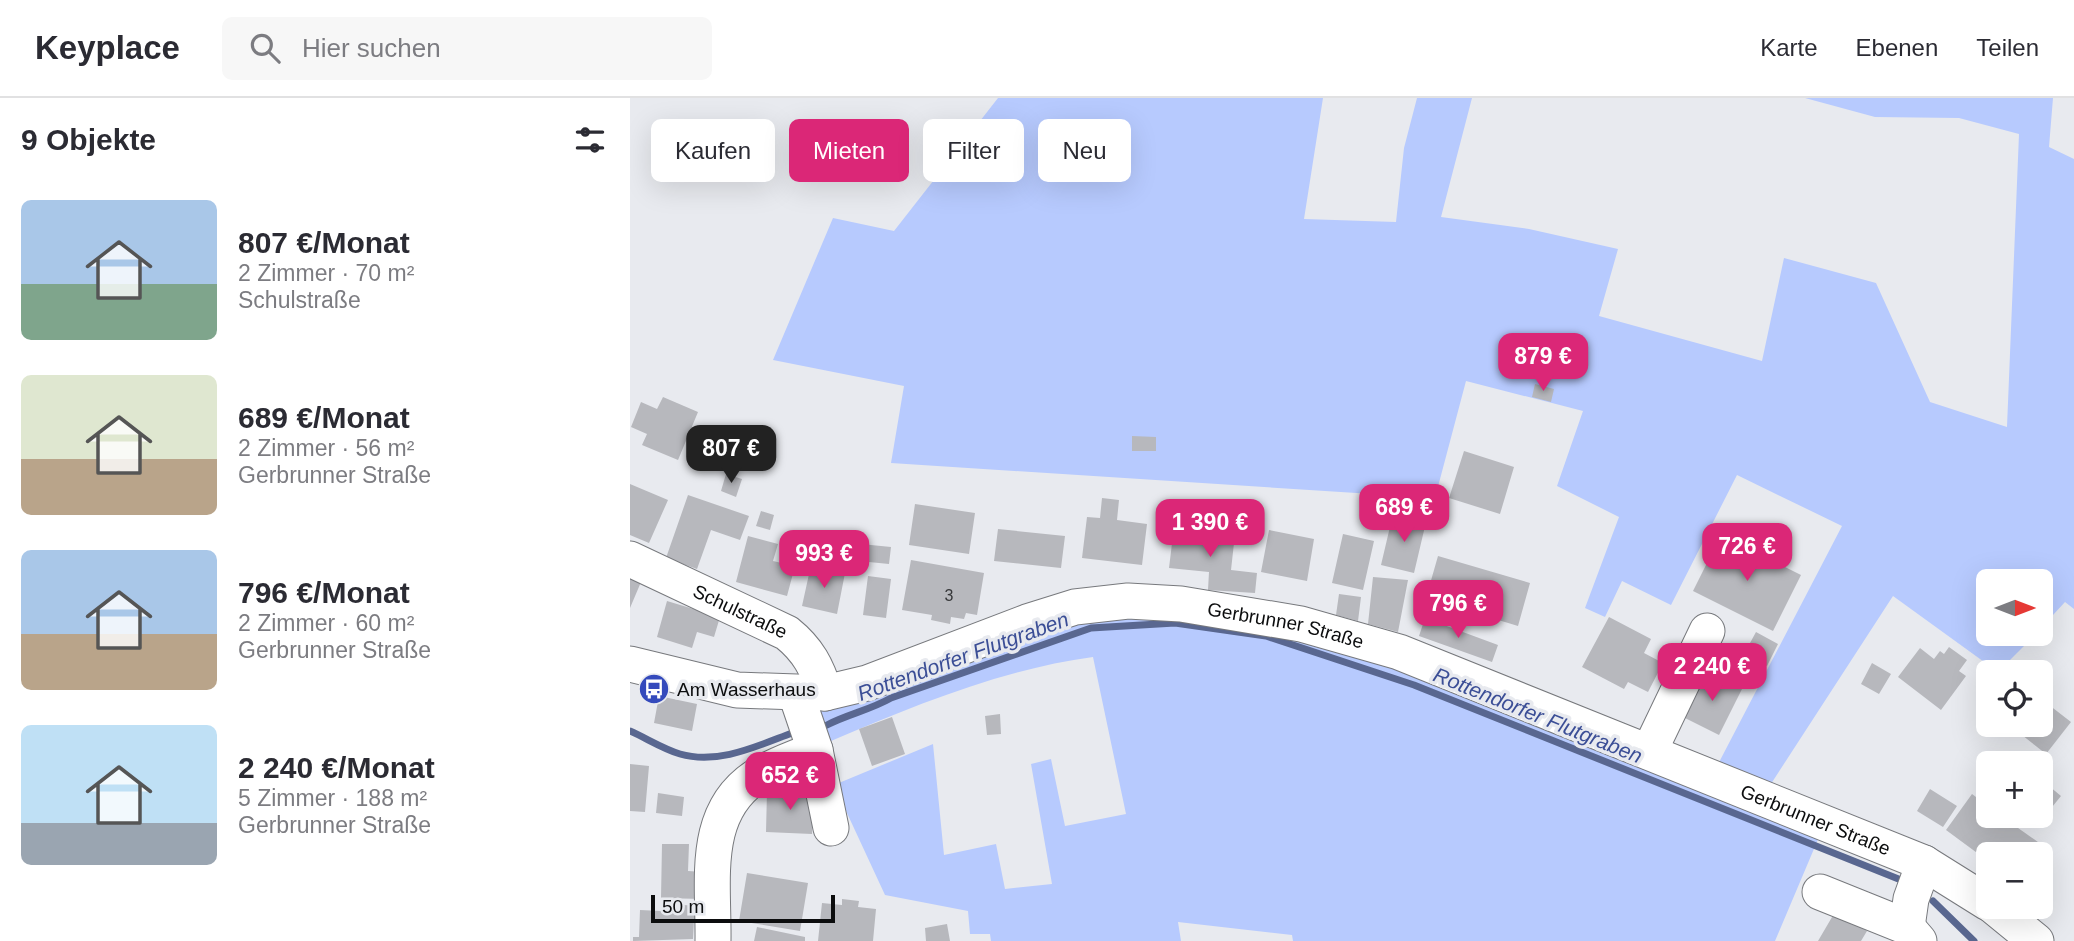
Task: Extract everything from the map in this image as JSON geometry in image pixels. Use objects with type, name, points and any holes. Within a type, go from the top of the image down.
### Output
[{"type":"street","name":"Schulstraße","points":[[630,559],[787,633],[805,648],[817,668],[808,698]]},
{"type":"street","name":"Gerbrunner Straße","points":[[630,664],[737,690],[808,698],[867,684],[1027,622],[1075,607],[1141,601],[1181,604],[1301,624],[1399,652],[1648,752],[1916,901],[1976,903]]},
{"type":"street","points":[[1648,752],[1707,631]]},
{"type":"street","points":[[808,698],[814,747],[831,828]]},
{"type":"street","points":[[713,941],[715,843],[720,817],[736,792],[761,773],[814,747]]},
{"type":"street","points":[[1820,892],[1916,901]]},
{"type":"street","points":[[2009,919],[2036,941]]},
{"type":"shaded area","points":[[998,98],[1323,98],[1304,219],[1396,222],[1404,148],[1417,98],[1472,98],[1441,217],[1529,229],[1618,249],[1599,316],[1762,361],[1784,258],[1876,283],[1930,402],[2007,427],[2019,134],[1959,118],[1875,117],[1805,98],[2053,98],[2049,147],[2074,159],[2074,609],[2065,602],[2053,615],[2053,569],[1976,569],[1976,646],[2024,646],[2010,660],[1981,660],[1893,596],[1767,790],[1715,770],[1842,526],[1737,475],[1671,605],[1622,581],[1605,617],[1585,608],[1619,517],[1557,486],[1583,411],[1466,381],[1435,498],[891,463],[904,386],[773,360],[833,218],[894,231],[932,182],[1024,182],[1024,119],[982,119]]},
{"type":"shaded area","points":[[1193,617],[1398,662],[1819,837],[1775,941],[1293,941],[1292,935],[1178,922],[1181,941],[991,941],[990,934],[970,934],[968,911],[885,895],[834,785],[933,744],[944,855],[996,844],[1005,889],[1052,884],[1031,764],[1051,759],[1065,826],[1126,814],[1093,657],[1026,670],[959,690],[831,741],[816,706],[1091,618]]},
{"type":"building","points":[[1535,384],[1554,389],[1551,402],[1532,397]]},
{"type":"building","points":[[663,397],[698,412],[678,460],[642,445],[647,434],[631,427],[641,402],[657,409]]},
{"type":"building","points":[[1132,436],[1156,437],[1156,451],[1132,451]]},
{"type":"building","points":[[703,446],[719,452],[713,470],[697,465]]},
{"type":"building","points":[[1464,451],[1514,467],[1500,514],[1449,498]]},
{"type":"building","points":[[726,474],[742,479],[736,497],[721,491]]},
{"type":"building","points":[[630,484],[668,500],[649,543],[630,535]]},
{"type":"building","points":[[688,495],[749,516],[740,540],[711,530],[697,569],[666,558]]},
{"type":"building","points":[[1102,498],[1119,500],[1117,520],[1147,524],[1142,565],[1082,558],[1087,517],[1100,518]]},
{"type":"building","points":[[915,504],[975,513],[969,554],[909,545]]},
{"type":"building","points":[[761,511],[774,515],[770,530],[756,526]]},
{"type":"building","points":[[1393,514],[1426,522],[1414,573],[1381,565]]},
{"type":"building","points":[[1174,527],[1235,534],[1231,570],[1257,573],[1255,593],[1208,590],[1209,572],[1169,568]]},
{"type":"building","points":[[998,529],[1065,536],[1061,568],[994,561]]},
{"type":"building","points":[[1269,530],[1314,539],[1307,581],[1261,572]]},
{"type":"building","points":[[1343,534],[1374,541],[1363,590],[1332,583]]},
{"type":"building","points":[[1721,535],[1801,575],[1773,631],[1693,591]]},
{"type":"building","points":[[748,536],[778,544],[773,561],[795,566],[787,596],[736,582]]},
{"type":"building","points":[[832,536],[854,541],[850,559],[828,554]]},
{"type":"building","points":[[861,544],[891,547],[889,564],[859,561]]},
{"type":"building","points":[[1438,556],[1530,583],[1518,626],[1426,598]]},
{"type":"building","points":[[911,560],[984,573],[977,615],[966,613],[964,619],[951,617],[950,624],[931,620],[932,615],[902,610]]},
{"type":"building","points":[[811,565],[845,573],[837,614],[802,606]]},
{"type":"building","points":[[868,576],[891,579],[886,618],[863,615]]},
{"type":"building","points":[[630,577],[641,582],[630,608]]},
{"type":"building","points":[[1373,577],[1408,580],[1398,632],[1368,624]]},
{"type":"building","points":[[1339,594],[1361,597],[1358,621],[1336,615]]},
{"type":"building","points":[[667,601],[720,617],[714,637],[697,632],[692,648],[657,637]]},
{"type":"building","points":[[1609,617],[1651,639],[1644,653],[1663,663],[1648,692],[1628,682],[1624,689],[1582,667]]},
{"type":"building","points":[[1425,618],[1498,645],[1492,662],[1419,636]]},
{"type":"building","points":[[1756,632],[1778,644],[1767,666],[1744,654]]},
{"type":"building","points":[[1949,647],[1967,660],[1959,671],[1966,676],[1941,710],[1898,677],[1920,648],[1934,659],[1940,651],[1944,654]]},
{"type":"building","points":[[1872,663],[1891,674],[1879,694],[1861,684]]},
{"type":"building","points":[[1705,671],[1742,689],[1719,735],[1683,717]]},
{"type":"building","points":[[659,696],[697,704],[692,731],[654,723]]},
{"type":"building","points":[[2053,708],[2071,722],[2048,751],[2042,751],[2024,737],[2053,737]]},
{"type":"building","points":[[1000,714],[1001,734],[987,735],[985,716]]},
{"type":"building","points":[[892,717],[905,754],[872,766],[859,729]]},
{"type":"building","points":[[630,764],[649,766],[645,812],[630,811]]},
{"type":"building","points":[[1930,789],[1957,806],[1943,827],[1917,811]]},
{"type":"building","points":[[2053,789],[2061,796],[2053,806]]},
{"type":"building","points":[[767,791],[813,793],[812,834],[766,832]]},
{"type":"building","points":[[658,793],[684,797],[682,816],[656,813]]},
{"type":"building","points":[[1972,794],[1976,797],[1976,828],[2018,828],[2038,842],[1976,842],[1976,852],[1946,830]]},
{"type":"building","points":[[662,844],[689,844],[688,871],[704,872],[703,899],[661,898]]},
{"type":"building","points":[[747,873],[808,883],[800,931],[739,921]]},
{"type":"building","points":[[842,899],[859,901],[858,907],[876,909],[873,941],[818,941],[822,903],[842,905]]},
{"type":"building","points":[[682,905],[706,906],[705,919],[694,919],[693,939],[633,941],[633,937],[639,937],[640,910],[682,912]]},
{"type":"building","points":[[1835,912],[1867,931],[1861,941],[1818,941]]},
{"type":"building","points":[[947,924],[950,941],[926,941],[925,928]]},
{"type":"building","points":[[757,927],[805,937],[805,941],[754,941]]},
{"type":"waterway","name":"Rottendorfer Flutgraben","points":[[827,725],[891,698],[1091,628],[1175,623],[1266,636],[1414,685],[1906,882]]},
{"type":"waterway","name":"Rottendorfer Flutgraben","points":[[630,731],[680,754],[694,757],[723,756],[792,733]]},
{"type":"waterway","name":"Rottendorfer Flutgraben","points":[[1933,901],[1974,941]]},
{"type":"place","name":"Am Wasserhaus","points":[[654,689]]}]
